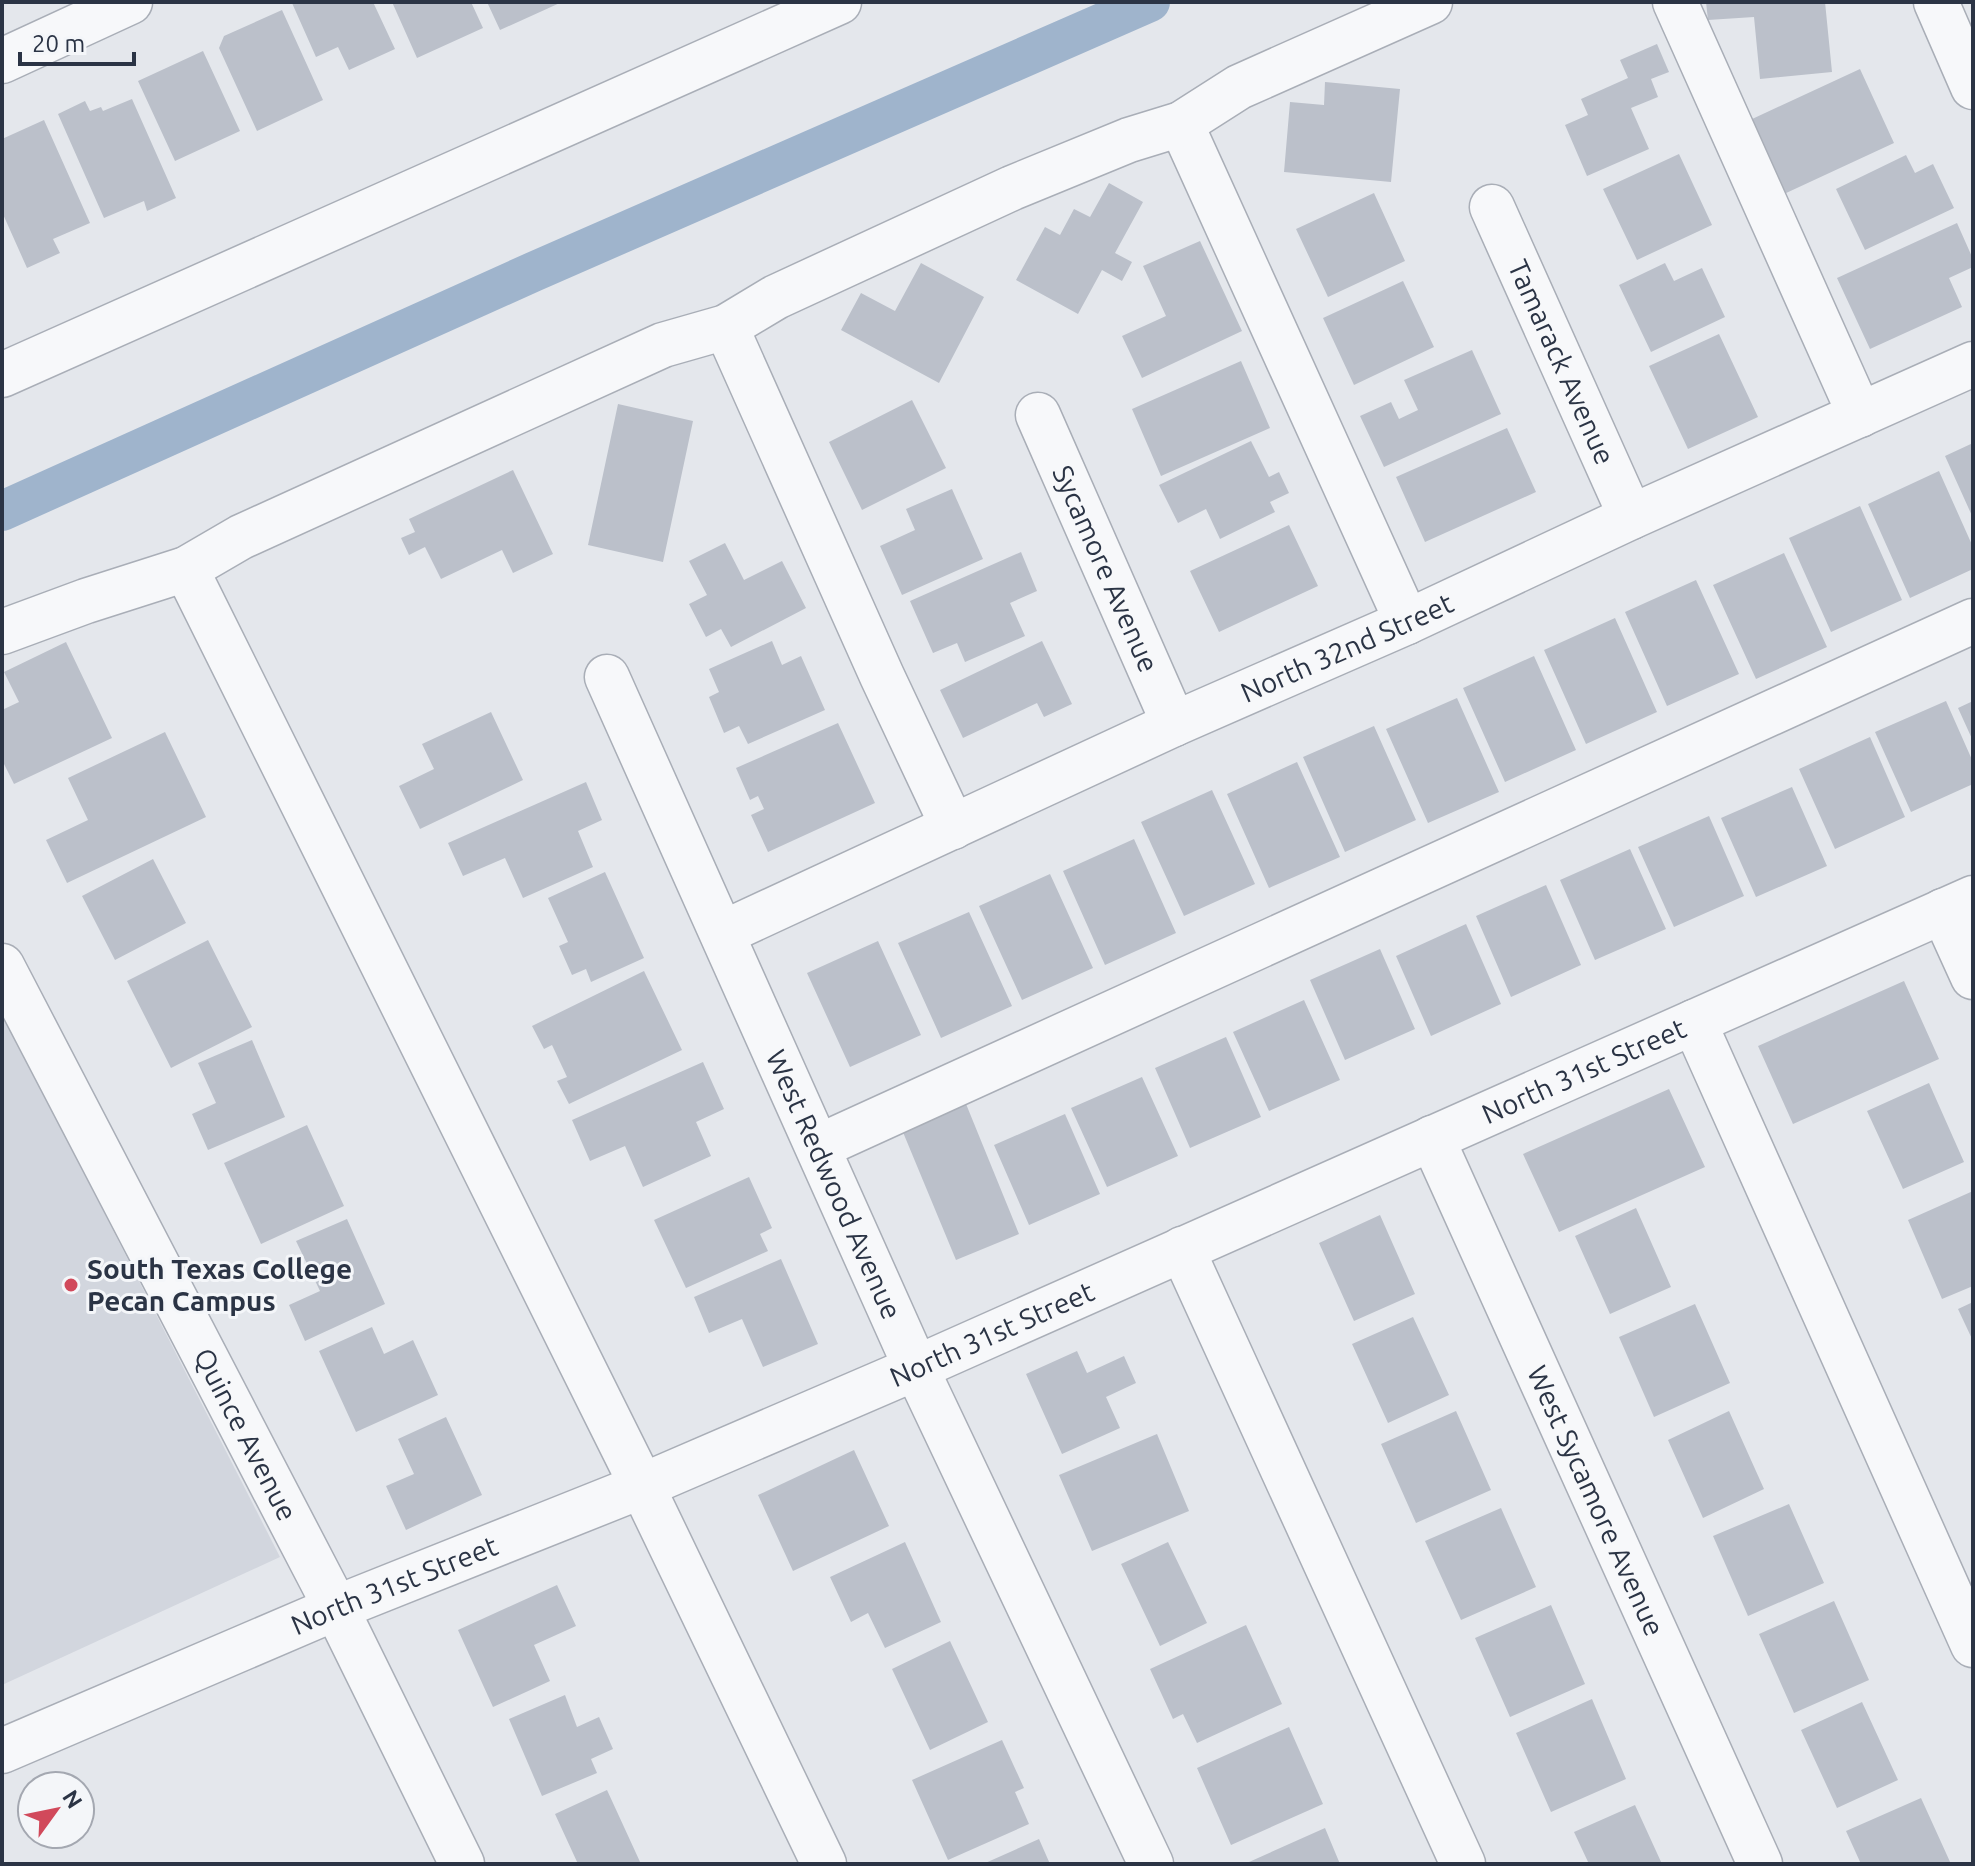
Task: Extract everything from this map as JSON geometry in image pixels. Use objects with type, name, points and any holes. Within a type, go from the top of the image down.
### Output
[{"type":"street","points":[[2,61],[130,2]]},
{"type":"street","points":[[2,375],[839,2]]},
{"type":"street","points":[[2,632],[186,569],[241,537],[663,345],[726,327],[776,297],[1012,188],[1129,140],[1181,124],[1239,87],[1430,2]]},
{"type":"street","points":[[1675,2],[1860,415]]},
{"type":"street","points":[[1936,2],[1973,87]]},
{"type":"street","points":[[1181,124],[1407,622]]},
{"type":"street","name":"Tamarack Avenue","points":[[1492,207],[1631,517]]},
{"type":"street","points":[[726,327],[953,827]]},
{"type":"street","name":"North 32nd Street","points":[[723,933],[1174,724],[1407,622],[1631,517],[1973,364]]},
{"type":"street","name":"Sycamore Avenue","points":[[1038,415],[1174,724]]},
{"type":"street","points":[[186,569],[642,1486],[824,1864]]},
{"type":"street","points":[[818,1147],[1973,621]]},
{"type":"street","name":"West Redwood Avenue","points":[[607,677],[916,1368],[1151,1864]]},
{"type":"street","points":[[1958,904],[1973,977]]},
{"type":"street","name":"North 31st Street","points":[[2,1751],[336,1608],[642,1486],[916,1368],[1958,904]]},
{"type":"street","name":"Quince Avenue","points":[[2,966],[336,1608],[462,1864]]},
{"type":"street","points":[[1694,1022],[1973,1645]]},
{"type":"street","name":"West Sycamore Avenue","points":[[1432,1138],[1760,1864]]},
{"type":"street","points":[[1182,1249],[1463,1864]]},
{"type":"shaded area","name":"South Texas College Pecan Campus","points":[[2,1013],[280,1557],[2,1685]]},
{"type":"building","points":[[373,2],[395,49],[349,70],[338,47],[316,57],[292,3]]},
{"type":"building","points":[[392,2],[471,2],[483,28],[417,58]]},
{"type":"building","points":[[487,2],[562,2],[500,30]]},
{"type":"building","points":[[1706,2],[1825,2],[1832,72],[1760,79],[1754,17],[1708,20]]},
{"type":"building","points":[[282,10],[323,100],[257,131],[219,48],[224,36]]},
{"type":"building","points":[[1657,44],[1669,72],[1651,79],[1658,97],[1631,108],[1649,149],[1587,176],[1565,125],[1588,115],[1581,99],[1628,78],[1620,60]]},
{"type":"building","points":[[203,51],[240,131],[175,161],[138,81]]},
{"type":"building","points":[[1860,69],[1894,143],[1784,194],[1750,120]]},
{"type":"building","points":[[1325,82],[1400,89],[1391,182],[1284,172],[1290,102],[1324,105]]},
{"type":"building","points":[[132,99],[176,198],[147,211],[144,201],[104,218],[58,114],[85,101],[90,111],[101,107],[103,111]]},
{"type":"building","points":[[44,120],[90,223],[53,239],[60,253],[27,268],[2,212],[2,139]]},
{"type":"building","points":[[1679,154],[1712,225],[1637,260],[1603,189]]},
{"type":"building","points":[[1906,155],[1915,173],[1933,164],[1954,208],[1865,250],[1836,189]]},
{"type":"building","points":[[1109,183],[1143,202],[1115,253],[1132,262],[1122,281],[1102,270],[1078,314],[1016,280],[1045,227],[1060,235],[1074,209],[1090,217]]},
{"type":"building","points":[[1374,193],[1405,261],[1328,297],[1296,229]]},
{"type":"building","points":[[1957,223],[1973,259],[1973,267],[1949,278],[1962,307],[1870,349],[1837,278]]},
{"type":"building","points":[[1200,241],[1242,331],[1142,378],[1122,336],[1166,316],[1143,266]]},
{"type":"building","points":[[921,263],[984,297],[939,383],[841,330],[861,293],[895,311]]},
{"type":"building","points":[[1665,263],[1674,281],[1702,268],[1725,317],[1651,352],[1619,285]]},
{"type":"building","points":[[1403,281],[1434,347],[1354,385],[1323,318]]},
{"type":"building","points":[[1719,334],[1758,417],[1688,449],[1649,366]]},
{"type":"building","points":[[1472,350],[1501,414],[1384,467],[1360,416],[1391,402],[1399,419],[1418,410],[1404,380]]},
{"type":"building","points":[[1241,361],[1270,428],[1161,476],[1132,409]]},
{"type":"building","points":[[912,400],[946,468],[862,510],[829,442]]},
{"type":"building","points":[[618,404],[693,421],[663,562],[588,545]]},
{"type":"building","points":[[1507,428],[1536,492],[1425,542],[1396,477]]},
{"type":"building","points":[[1251,441],[1269,477],[1279,472],[1289,493],[1270,502],[1275,512],[1220,539],[1206,509],[1178,523],[1159,485]]},
{"type":"building","points":[[1973,443],[1973,518],[1945,456]]},
{"type":"building","points":[[513,470],[553,554],[513,573],[502,550],[441,579],[425,547],[409,555],[401,538],[415,532],[409,519]]},
{"type":"building","points":[[1939,471],[1973,547],[1973,569],[1910,598],[1868,504]]},
{"type":"building","points":[[952,489],[983,559],[902,595],[880,546],[915,530],[906,509]]},
{"type":"building","points":[[1860,506],[1902,600],[1831,632],[1789,538]]},
{"type":"building","points":[[1289,525],[1318,586],[1219,632],[1190,571]]},
{"type":"building","points":[[725,543],[744,580],[782,561],[806,608],[731,647],[721,629],[706,637],[689,604],[707,595],[689,561]]},
{"type":"building","points":[[1021,552],[1037,591],[1010,603],[1025,636],[965,662],[957,643],[933,653],[910,601]]},
{"type":"building","points":[[1784,553],[1827,647],[1756,679],[1713,585]]},
{"type":"building","points":[[1696,580],[1739,674],[1667,706],[1625,612]]},
{"type":"building","points":[[1615,618],[1657,712],[1586,744],[1544,650]]},
{"type":"building","points":[[772,641],[782,665],[801,656],[825,710],[748,744],[739,726],[724,733],[709,697],[719,692],[709,669]]},
{"type":"building","points":[[1042,641],[1072,704],[1044,717],[1037,703],[963,738],[940,690]]},
{"type":"building","points":[[66,642],[112,738],[14,784],[2,760],[2,710],[19,702],[4,672]]},
{"type":"building","points":[[1534,656],[1576,750],[1505,782],[1463,688]]},
{"type":"building","points":[[1457,698],[1499,792],[1428,823],[1386,729]]},
{"type":"building","points":[[1946,701],[1973,762],[1973,784],[1911,812],[1875,732]]},
{"type":"building","points":[[1973,701],[1973,741],[1958,708]]},
{"type":"building","points":[[491,712],[523,780],[420,829],[399,786],[434,769],[422,744]]},
{"type":"building","points":[[838,723],[875,803],[768,852],[751,815],[764,809],[758,796],[750,800],[736,768]]},
{"type":"building","points":[[1374,726],[1416,820],[1345,852],[1303,757]]},
{"type":"building","points":[[165,732],[206,817],[67,883],[46,840],[88,820],[68,778]]},
{"type":"building","points":[[1870,737],[1905,817],[1835,849],[1799,769]]},
{"type":"building","points":[[1297,762],[1340,857],[1269,888],[1227,794]]},
{"type":"building","points":[[586,782],[602,820],[578,831],[593,867],[523,898],[505,858],[463,876],[448,843]]},
{"type":"building","points":[[1792,787],[1827,866],[1756,897],[1721,818]]},
{"type":"building","points":[[1212,790],[1255,884],[1184,916],[1141,822]]},
{"type":"building","points":[[1709,816],[1744,896],[1674,927],[1638,847]]},
{"type":"building","points":[[1134,839],[1176,933],[1105,965],[1063,871]]},
{"type":"building","points":[[1630,849],[1666,929],[1595,960],[1560,880]]},
{"type":"building","points":[[153,859],[186,923],[115,960],[82,896]]},
{"type":"building","points":[[605,872],[644,958],[591,982],[586,969],[572,975],[559,946],[568,942],[548,898]]},
{"type":"building","points":[[1050,874],[1093,968],[1022,1000],[979,906]]},
{"type":"building","points":[[1546,885],[1581,965],[1511,997],[1476,916]]},
{"type":"building","points":[[969,912],[1012,1006],[941,1038],[898,943]]},
{"type":"building","points":[[1466,924],[1501,1004],[1431,1036],[1396,956]]},
{"type":"building","points":[[208,940],[252,1027],[171,1068],[127,981]]},
{"type":"building","points":[[878,941],[921,1035],[850,1067],[807,973]]},
{"type":"building","points":[[1380,949],[1415,1029],[1345,1060],[1310,980]]},
{"type":"building","points":[[644,971],[682,1050],[569,1104],[557,1081],[567,1077],[552,1045],[544,1049],[532,1026]]},
{"type":"building","points":[[1904,981],[1939,1059],[1793,1124],[1758,1046]]},
{"type":"building","points":[[1304,1000],[1340,1080],[1269,1111],[1233,1032]]},
{"type":"building","points":[[1226,1037],[1261,1117],[1190,1148],[1155,1068]]},
{"type":"building","points":[[252,1040],[285,1117],[208,1150],[192,1114],[216,1103],[198,1063]]},
{"type":"building","points":[[703,1062],[724,1109],[696,1122],[711,1156],[643,1187],[625,1146],[590,1161],[572,1120]]},
{"type":"building","points":[[1142,1077],[1178,1156],[1107,1187],[1071,1108]]},
{"type":"building","points":[[1929,1083],[1964,1162],[1903,1189],[1867,1111]]},
{"type":"building","points":[[1669,1089],[1705,1167],[1559,1232],[1523,1154]]},
{"type":"building","points":[[964,1099],[1019,1234],[956,1260],[900,1125]]},
{"type":"building","points":[[1065,1114],[1100,1194],[1029,1225],[994,1145]]},
{"type":"building","points":[[307,1125],[344,1206],[261,1244],[224,1163]]},
{"type":"building","points":[[749,1177],[772,1228],[760,1234],[768,1251],[686,1288],[654,1220]]},
{"type":"building","points":[[1973,1191],[1973,1286],[1942,1299],[1908,1220]]},
{"type":"building","points":[[1636,1208],[1671,1287],[1610,1314],[1575,1236]]},
{"type":"building","points":[[1380,1215],[1415,1294],[1354,1321],[1319,1243]]},
{"type":"building","points":[[347,1219],[385,1304],[305,1341],[289,1305],[320,1291],[296,1241]]},
{"type":"building","points":[[781,1259],[818,1344],[763,1367],[742,1319],[709,1333],[694,1297]]},
{"type":"building","points":[[1973,1302],[1973,1341],[1958,1309]]},
{"type":"building","points":[[1695,1304],[1730,1383],[1654,1417],[1619,1337]]},
{"type":"building","points":[[1413,1317],[1449,1395],[1388,1423],[1352,1344]]},
{"type":"building","points":[[372,1327],[384,1354],[413,1340],[438,1395],[356,1432],[319,1351]]},
{"type":"building","points":[[1077,1351],[1087,1373],[1124,1356],[1136,1383],[1106,1397],[1120,1428],[1062,1454],[1026,1374]]},
{"type":"building","points":[[1456,1411],[1491,1490],[1416,1523],[1381,1444]]},
{"type":"building","points":[[1729,1411],[1764,1489],[1703,1518],[1668,1440]]},
{"type":"building","points":[[446,1417],[482,1495],[406,1530],[386,1486],[414,1474],[398,1439]]},
{"type":"building","points":[[1157,1434],[1189,1511],[1092,1551],[1059,1475]]},
{"type":"building","points":[[854,1450],[889,1526],[793,1571],[758,1495]]},
{"type":"building","points":[[1789,1504],[1824,1583],[1748,1616],[1713,1536]]},
{"type":"building","points":[[1501,1508],[1536,1587],[1461,1620],[1425,1541]]},
{"type":"building","points":[[905,1542],[941,1622],[885,1648],[868,1613],[851,1622],[830,1577]]},
{"type":"building","points":[[1168,1542],[1207,1623],[1160,1646],[1121,1564]]},
{"type":"building","points":[[557,1585],[576,1626],[534,1645],[550,1681],[493,1707],[458,1630]]},
{"type":"building","points":[[1834,1601],[1869,1680],[1794,1713],[1759,1634]]},
{"type":"building","points":[[1551,1605],[1585,1684],[1510,1717],[1475,1638]]},
{"type":"building","points":[[1246,1625],[1282,1704],[1197,1743],[1183,1714],[1173,1719],[1150,1669]]},
{"type":"building","points":[[950,1641],[988,1722],[930,1750],[892,1669]]},
{"type":"building","points":[[565,1695],[577,1727],[599,1717],[613,1749],[591,1759],[597,1773],[542,1796],[509,1719]]},
{"type":"building","points":[[1592,1699],[1626,1779],[1551,1812],[1516,1733]]},
{"type":"building","points":[[1862,1702],[1898,1780],[1837,1808],[1801,1730]]},
{"type":"building","points":[[1289,1727],[1323,1804],[1231,1845],[1197,1768]]},
{"type":"building","points":[[1002,1740],[1024,1788],[1015,1792],[1029,1824],[948,1860],[912,1780]]},
{"type":"building","points":[[607,1790],[641,1864],[578,1864],[555,1814]]},
{"type":"building","points":[[1921,1798],[1951,1864],[1861,1864],[1846,1831]]},
{"type":"building","points":[[1635,1805],[1662,1864],[1589,1864],[1574,1832]]},
{"type":"building","points":[[1325,1828],[1340,1864],[1249,1862]]},
{"type":"building","points":[[1039,1839],[1050,1864],[983,1864]]},
{"type":"waterway","points":[[2,511],[533,272],[1150,2]]},
{"type":"place","name":"South Texas College Pecan Campus","points":[[71,1285]]}]
